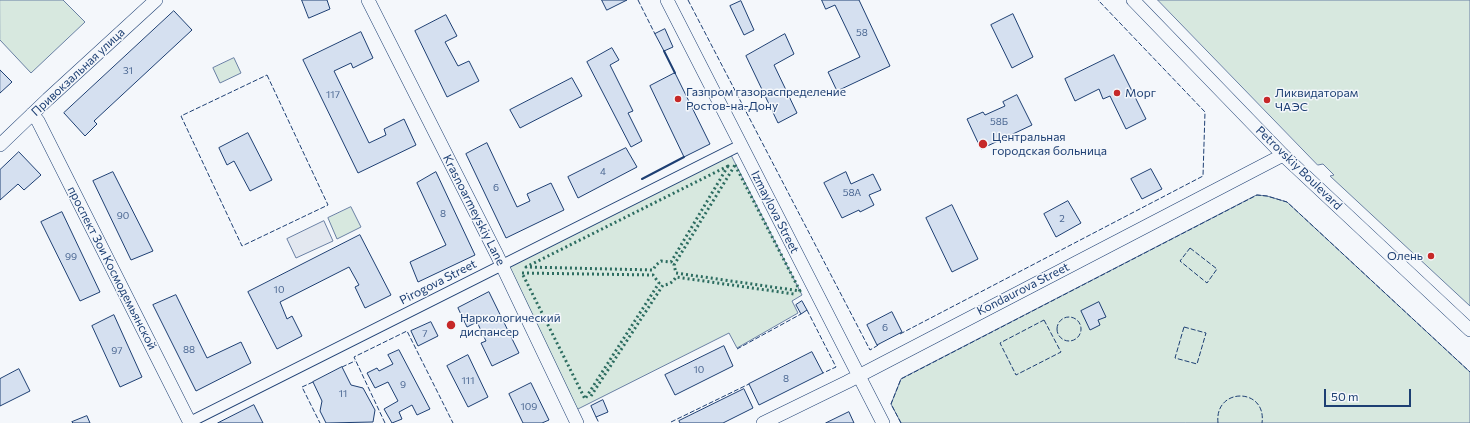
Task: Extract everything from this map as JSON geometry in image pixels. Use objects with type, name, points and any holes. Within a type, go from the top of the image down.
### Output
[{"type":"street","name":"Привокзальная улица","points":[[0,145],[156,0]]},
{"type":"street","name":"Krasnoarmeyskiy Lane","points":[[368,0],[502,265],[577,423]]},
{"type":"street","name":"Izmaylova Street","points":[[667,0],[883,423]]},
{"type":"street","name":"Petrovskiy Boulevard","points":[[1133,0],[1283,155],[1470,330]]},
{"type":"street","name":"проспект Зои Космодемьянской","points":[[32,114],[38,121],[190,422]]},
{"type":"street","name":"Pirogova Street","points":[[190,422],[741,145]]},
{"type":"street","name":"Kondaurova Street","points":[[763,423],[1283,155]]},
{"type":"shaded area","points":[[0,0],[63,0],[85,22],[31,73],[0,40]]},
{"type":"shaded area","points":[[1158,0],[1470,0],[1470,306],[1330,176],[1334,175],[1323,164],[1318,165]]},
{"type":"shaded area","points":[[234,58],[241,73],[220,83],[213,68]]},
{"type":"shaded area","points":[[729,151],[802,295],[792,301],[798,313],[737,348],[729,333],[574,411],[503,265]]},
{"type":"shaded area","points":[[1257,195],[1267,196],[1287,202],[1470,372],[1470,423],[901,423],[891,404],[901,379]]},
{"type":"shaded area","points":[[351,207],[361,227],[337,239],[328,218]]},
{"type":"shaded area","points":[[324,221],[333,241],[296,258],[287,239]]},
{"type":"building","points":[[302,0],[327,0],[330,9],[309,18]]},
{"type":"building","points":[[602,0],[627,0],[607,10]]},
{"type":"building","points":[[822,0],[859,0],[890,66],[837,91],[828,72],[860,57],[835,5],[826,9]]},
{"type":"building","points":[[741,1],[754,30],[744,35],[730,6]]},
{"type":"building","points":[[174,11],[192,30],[94,121],[97,124],[85,136],[64,113]]},
{"type":"building","points":[[1013,14],[1033,57],[1012,68],[991,25]]},
{"type":"building","points":[[446,15],[457,36],[445,42],[458,66],[469,61],[479,81],[447,97],[415,31]]},
{"type":"building","points":[[665,29],[673,47],[664,51],[655,34]]},
{"type":"building","points":[[361,32],[373,58],[353,68],[351,63],[334,71],[369,143],[386,135],[384,129],[404,119],[416,145],[358,173],[303,60]]},
{"type":"building","points":[[785,34],[794,54],[774,65],[797,113],[778,123],[746,56]]},
{"type":"building","points":[[612,48],[619,60],[610,65],[633,111],[628,113],[642,141],[631,147],[587,62]]},
{"type":"building","name":"Морг","points":[[1114,55],[1146,119],[1126,129],[1110,96],[1103,99],[1099,89],[1075,101],[1065,79]]},
{"type":"building","points":[[0,70],[12,82],[0,93]]},
{"type":"building","points":[[675,73],[710,144],[684,157],[650,86]]},
{"type":"building","points":[[572,78],[582,96],[520,128],[510,110]]},
{"type":"building","points":[[1017,95],[1032,125],[981,149],[967,119],[983,112],[985,115],[1005,106],[1003,102]]},
{"type":"building","points":[[248,133],[272,180],[250,191],[234,161],[227,165],[219,148]]},
{"type":"building","points":[[487,143],[517,207],[530,201],[527,194],[551,183],[564,210],[506,238],[466,154]]},
{"type":"building","points":[[626,148],[637,167],[578,198],[568,177]]},
{"type":"building","points":[[19,152],[41,175],[24,190],[18,184],[0,200],[0,170]]},
{"type":"building","points":[[1151,169],[1162,189],[1142,199],[1131,179]]},
{"type":"building","points":[[113,172],[153,251],[131,260],[93,181]]},
{"type":"building","points":[[436,172],[475,255],[418,282],[410,262],[446,245],[417,183]]},
{"type":"building","points":[[846,172],[851,184],[873,174],[881,190],[869,195],[874,205],[860,212],[859,210],[842,218],[824,183]]},
{"type":"building","points":[[1068,201],[1081,223],[1056,237],[1044,214]]},
{"type":"building","points":[[952,205],[978,259],[952,272],[926,218]]},
{"type":"building","points":[[62,212],[100,292],[80,301],[41,222]]},
{"type":"building","points":[[360,235],[391,295],[365,308],[355,287],[359,285],[349,267],[280,302],[287,319],[292,316],[302,336],[277,349],[248,292]]},
{"type":"building","points":[[489,292],[519,353],[492,366],[481,343],[486,341],[477,322],[467,327],[458,308]]},
{"type":"building","points":[[176,295],[207,358],[241,342],[251,363],[196,391],[153,305]]},
{"type":"building","points":[[802,301],[807,310],[801,314],[796,305]]},
{"type":"building","points":[[1099,302],[1106,317],[1098,320],[1100,325],[1090,330],[1081,311]]},
{"type":"building","points":[[892,312],[902,332],[877,345],[867,325]]},
{"type":"building","points":[[114,315],[142,377],[120,387],[92,326]]},
{"type":"building","points":[[431,322],[438,336],[418,346],[411,331]]},
{"type":"building","points":[[724,346],[733,366],[675,395],[665,375]]},
{"type":"building","points":[[399,350],[430,409],[417,415],[412,405],[399,412],[402,419],[392,423],[384,409],[398,401],[388,382],[375,388],[367,373],[377,368],[379,371],[393,364],[388,355]]},
{"type":"building","points":[[812,352],[823,373],[759,405],[749,384]]},
{"type":"building","points":[[468,355],[488,397],[468,407],[447,366]]},
{"type":"building","points":[[342,367],[351,385],[363,388],[375,410],[373,422],[326,423],[320,411],[322,401],[313,382]]},
{"type":"building","points":[[19,369],[30,391],[0,406],[0,379]]},
{"type":"building","points":[[531,383],[549,420],[542,423],[523,423],[509,394]]},
{"type":"building","points":[[744,389],[753,408],[723,423],[680,423],[679,421]]},
{"type":"building","points":[[603,400],[608,412],[596,417],[591,406]]},
{"type":"building","points":[[254,405],[263,423],[218,423]]},
{"type":"building","points":[[849,412],[854,423],[826,423]]},
{"type":"building","points":[[87,416],[90,423],[72,422]]},
{"type":"hedge","points":[[735,165],[800,291],[676,273],[674,265],[735,165]]},
{"type":"hedge","points":[[728,166],[671,262],[661,261],[653,270],[526,267],[728,166]]},
{"type":"hedge","points":[[522,273],[653,275],[659,283],[585,399],[522,273]]},
{"type":"hedge","points":[[591,396],[663,285],[671,283],[676,277],[794,294]]},
{"type":"fence","points":[[638,0],[655,34]]},
{"type":"fence","points":[[688,0],[870,350],[880,344]]},
{"type":"fence","points":[[900,334],[1203,176],[1205,112],[1098,0]]},
{"type":"fence","points":[[267,75],[328,205],[242,246],[181,116],[267,75]]},
{"type":"fence","points":[[901,423],[891,404],[901,379],[1257,195],[1267,196],[1287,202],[1470,372]]},
{"type":"fence","points":[[1190,248],[1217,269],[1207,283],[1180,261],[1190,248]]},
{"type":"fence","points":[[807,310],[836,367],[823,373]]},
{"type":"fence","points":[[737,349],[801,314]]},
{"type":"fence","points":[[1069,317],[1077,321],[1081,329],[1077,337],[1069,341],[1061,337],[1057,329],[1061,321],[1069,317]]},
{"type":"fence","points":[[1044,320],[1061,352],[1016,375],[1000,343],[1044,320]]},
{"type":"fence","points":[[1184,327],[1206,333],[1197,364],[1175,358],[1184,327]]},
{"type":"fence","points":[[385,423],[354,357],[407,331],[453,423]]},
{"type":"fence","points":[[342,367],[355,361]]},
{"type":"fence","points":[[313,382],[302,387],[320,423]]},
{"type":"fence","points":[[671,422],[749,384]]},
{"type":"fence","points":[[1218,423],[1219,411],[1224,403],[1231,398],[1240,396],[1249,398],[1257,403],[1261,411],[1262,423]]},
{"type":"fence","points":[[596,417],[599,423]]},
{"type":"wall","points":[[664,51],[675,73]]},
{"type":"wall","points":[[642,179],[684,157]]},
{"type":"place","name":"Морг","points":[[1117,93]]},
{"type":"place","name":"Газпром газораспределение Ростов-на-Дону","points":[[678,99]]},
{"type":"place","name":"Ликвидаторам ЧАЭС","points":[[1267,100]]},
{"type":"place","name":"Центральная городская больница","points":[[983,144]]},
{"type":"place","name":"Олень","points":[[1431,256]]},
{"type":"place","name":"Наркологический диспансер","points":[[451,325]]}]
